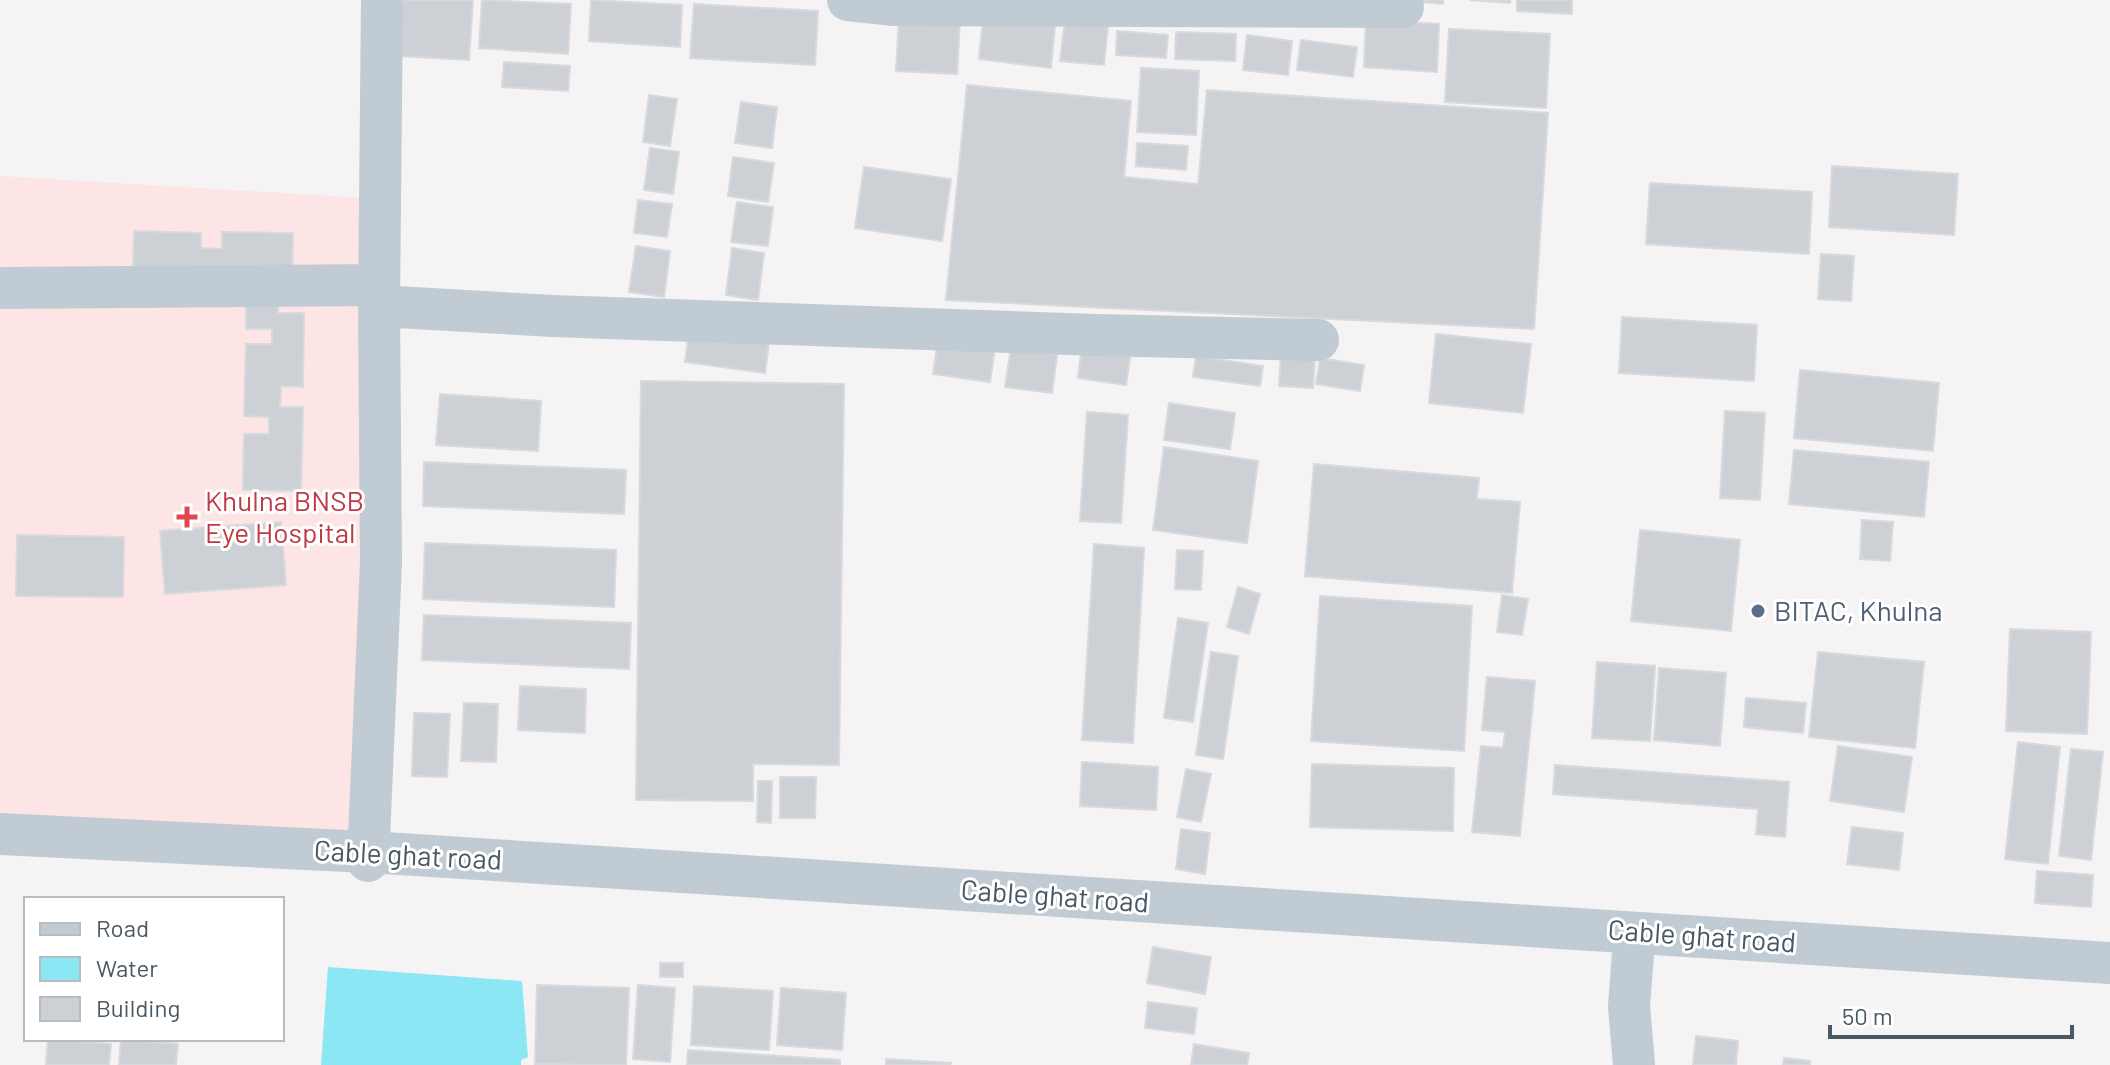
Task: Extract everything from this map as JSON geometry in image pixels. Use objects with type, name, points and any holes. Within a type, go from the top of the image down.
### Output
[{"type":"street","points":[[368,857],[381,562],[379,296],[382,0]]},
{"type":"street","points":[[848,0],[894,5],[1403,7]]},
{"type":"street","points":[[0,288],[379,296],[553,316],[1318,340]]},
{"type":"street","name":"Cable ghat road","points":[[0,834],[2110,963]]},
{"type":"street","name":"Cable ghat road","points":[[0,842],[368,857],[2110,970]]},
{"type":"street","points":[[1634,940],[1629,1006],[1634,1065]]},
{"type":"shaded area","name":"Khulna BNSB Eye Hospital","points":[[0,176],[380,199],[368,852],[0,834]]},
{"type":"water","points":[[328,967],[522,981],[528,1057],[521,1060],[521,1065],[321,1065]]},
{"type":"building","points":[[402,0],[473,0],[469,60],[399,56]]},
{"type":"building","points":[[482,0],[571,4],[568,54],[479,48]]},
{"type":"building","points":[[591,0],[682,5],[680,47],[589,41]]},
{"type":"building","points":[[1403,0],[1443,0],[1443,4]]},
{"type":"building","points":[[1470,0],[1510,0],[1510,3]]},
{"type":"building","points":[[1517,0],[1572,0],[1572,14],[1517,11]]},
{"type":"building","points":[[694,4],[818,11],[815,65],[690,58]]},
{"type":"building","points":[[1066,11],[1109,16],[1104,65],[1060,61]]},
{"type":"building","points":[[899,17],[960,20],[957,74],[896,71]]},
{"type":"building","points":[[983,18],[1055,26],[1051,68],[979,59]]},
{"type":"building","points":[[1366,20],[1439,24],[1437,72],[1364,67]]},
{"type":"building","points":[[1449,29],[1550,34],[1546,108],[1445,102]]},
{"type":"building","points":[[1117,31],[1168,35],[1166,58],[1116,55]]},
{"type":"building","points":[[1176,32],[1236,34],[1235,61],[1175,59]]},
{"type":"building","points":[[1247,35],[1292,41],[1288,75],[1243,70]]},
{"type":"building","points":[[1301,40],[1357,47],[1353,77],[1297,70]]},
{"type":"building","points":[[504,62],[570,66],[568,91],[502,87]]},
{"type":"building","points":[[1141,68],[1199,71],[1196,135],[1137,132]]},
{"type":"building","points":[[967,85],[1131,101],[1124,177],[1198,184],[1207,90],[1548,113],[1534,329],[946,300]]},
{"type":"building","points":[[649,95],[677,99],[670,146],[643,142]]},
{"type":"building","points":[[741,102],[777,107],[772,148],[735,143]]},
{"type":"building","points":[[1137,143],[1188,146],[1186,170],[1136,166]]},
{"type":"building","points":[[650,148],[679,152],[673,194],[644,190]]},
{"type":"building","points":[[733,157],[774,163],[768,202],[728,196]]},
{"type":"building","points":[[1832,166],[1958,174],[1954,235],[1829,227]]},
{"type":"building","points":[[864,167],[951,179],[942,241],[855,228]]},
{"type":"building","points":[[1650,183],[1812,192],[1809,254],[1646,244]]},
{"type":"building","points":[[638,200],[672,204],[667,237],[634,233]]},
{"type":"building","points":[[737,202],[773,207],[768,246],[731,242]]},
{"type":"building","points":[[134,231],[201,233],[201,248],[222,249],[222,232],[293,233],[292,277],[133,273]]},
{"type":"building","points":[[636,246],[670,251],[664,297],[629,292]]},
{"type":"building","points":[[732,248],[764,253],[758,300],[726,295]]},
{"type":"building","points":[[1821,254],[1854,256],[1851,301],[1818,299]]},
{"type":"building","points":[[246,305],[278,306],[278,313],[304,313],[303,387],[281,386],[280,407],[303,407],[301,491],[243,490],[244,434],[269,434],[269,417],[244,416],[246,344],[272,344],[272,329],[246,329]]},
{"type":"building","points":[[1622,317],[1757,325],[1754,381],[1619,373]]},
{"type":"building","points":[[689,332],[769,343],[765,373],[685,362]]},
{"type":"building","points":[[1436,334],[1531,344],[1523,413],[1429,403]]},
{"type":"building","points":[[938,339],[995,347],[990,382],[933,374]]},
{"type":"building","points":[[1082,345],[1131,352],[1126,385],[1078,378]]},
{"type":"building","points":[[1011,348],[1057,355],[1052,393],[1005,387]]},
{"type":"building","points":[[1281,354],[1315,357],[1313,388],[1279,386]]},
{"type":"building","points":[[1196,356],[1263,366],[1260,386],[1193,377]]},
{"type":"building","points":[[1320,358],[1364,365],[1360,391],[1316,384]]},
{"type":"building","points":[[1800,370],[1939,383],[1933,451],[1794,438]]},
{"type":"building","points":[[641,381],[844,384],[839,765],[753,764],[753,801],[636,800]]},
{"type":"building","points":[[440,394],[541,401],[538,451],[436,445]]},
{"type":"building","points":[[1169,403],[1235,413],[1230,449],[1164,440]]},
{"type":"building","points":[[1725,411],[1765,413],[1760,500],[1720,498]]},
{"type":"building","points":[[1087,412],[1128,415],[1121,523],[1080,521]]},
{"type":"building","points":[[1164,447],[1258,461],[1247,543],[1153,530]]},
{"type":"building","points":[[1794,450],[1929,462],[1924,517],[1789,504]]},
{"type":"building","points":[[424,462],[626,470],[624,514],[423,506]]},
{"type":"building","points":[[1314,464],[1479,478],[1477,499],[1520,502],[1512,593],[1305,576]]},
{"type":"building","points":[[1862,520],[1893,522],[1890,561],[1860,559]]},
{"type":"building","points":[[281,522],[286,585],[165,594],[160,531]]},
{"type":"building","points":[[1640,530],[1740,540],[1731,631],[1631,621]]},
{"type":"building","points":[[17,535],[124,537],[123,597],[16,596]]},
{"type":"building","points":[[425,543],[616,550],[614,607],[423,599]]},
{"type":"building","points":[[1094,544],[1144,548],[1133,743],[1082,740]]},
{"type":"building","points":[[1177,550],[1203,551],[1201,590],[1175,589]]},
{"type":"building","points":[[1238,587],[1260,594],[1249,634],[1227,627]]},
{"type":"building","points":[[1502,595],[1528,599],[1522,635],[1497,632]]},
{"type":"building","points":[[1320,596],[1472,606],[1464,751],[1311,741]]},
{"type":"building","points":[[424,615],[631,623],[629,669],[422,660]]},
{"type":"building","points":[[1178,618],[1208,623],[1193,722],[1164,718]]},
{"type":"building","points":[[2010,629],[2091,632],[2087,734],[2006,731]]},
{"type":"building","points":[[1211,652],[1238,656],[1223,759],[1196,755]]},
{"type":"building","points":[[1818,652],[1924,662],[1915,748],[1809,737]]},
{"type":"building","points":[[1597,662],[1655,666],[1650,741],[1592,738]]},
{"type":"building","points":[[1659,668],[1726,673],[1720,746],[1654,740]]},
{"type":"building","points":[[1487,677],[1535,681],[1520,836],[1472,832],[1481,746],[1503,748],[1505,732],[1482,730]]},
{"type":"building","points":[[520,686],[586,689],[585,733],[518,730]]},
{"type":"building","points":[[1746,698],[1806,703],[1803,733],[1744,727]]},
{"type":"building","points":[[464,703],[498,704],[496,762],[461,761]]},
{"type":"building","points":[[414,713],[450,714],[447,777],[412,776]]},
{"type":"building","points":[[2018,742],[2060,747],[2048,864],[2005,859]]},
{"type":"building","points":[[1838,746],[1912,757],[1904,812],[1830,801]]},
{"type":"building","points":[[2071,749],[2103,752],[2091,860],[2059,856]]},
{"type":"building","points":[[1082,762],[1158,767],[1156,810],[1080,806]]},
{"type":"building","points":[[1312,764],[1454,768],[1453,831],[1310,827]]},
{"type":"building","points":[[1555,765],[1789,782],[1785,837],[1756,834],[1758,809],[1553,794]]},
{"type":"building","points":[[1186,769],[1211,774],[1201,822],[1177,817]]},
{"type":"building","points":[[780,777],[816,777],[815,818],[780,818]]},
{"type":"building","points":[[758,781],[772,781],[771,823],[757,822]]},
{"type":"building","points":[[1852,827],[1903,833],[1899,870],[1847,864]]},
{"type":"building","points":[[1181,829],[1210,833],[1205,874],[1176,869]]},
{"type":"building","points":[[2037,871],[2093,875],[2091,907],[2035,903]]},
{"type":"building","points":[[1153,947],[1211,957],[1205,994],[1147,983]]},
{"type":"building","points":[[660,963],[683,963],[683,977],[660,977]]},
{"type":"building","points":[[537,985],[629,988],[626,1065],[535,1064]]},
{"type":"building","points":[[638,985],[675,988],[670,1062],[633,1059]]},
{"type":"building","points":[[694,986],[773,991],[769,1050],[691,1045]]},
{"type":"building","points":[[781,988],[846,993],[842,1050],[777,1045]]},
{"type":"building","points":[[1148,1002],[1197,1008],[1194,1034],[1145,1028]]},
{"type":"building","points":[[1696,1036],[1738,1041],[1736,1065],[1693,1065]]},
{"type":"building","points":[[48,1041],[111,1044],[109,1065],[46,1065]]},
{"type":"building","points":[[121,1041],[178,1044],[176,1065],[119,1065]]},
{"type":"building","points":[[1194,1044],[1249,1053],[1247,1065],[1191,1065]]},
{"type":"building","points":[[688,1050],[840,1060],[840,1065],[687,1065]]},
{"type":"building","points":[[1784,1058],[1810,1061],[1810,1065],[1783,1065]]},
{"type":"building","points":[[886,1059],[951,1063],[886,1065]]},
{"type":"place","name":"Khulna BNSB Eye Hospital","points":[[187,517]]},
{"type":"place","name":"BITAC, Khulna","points":[[1758,611]]}]
